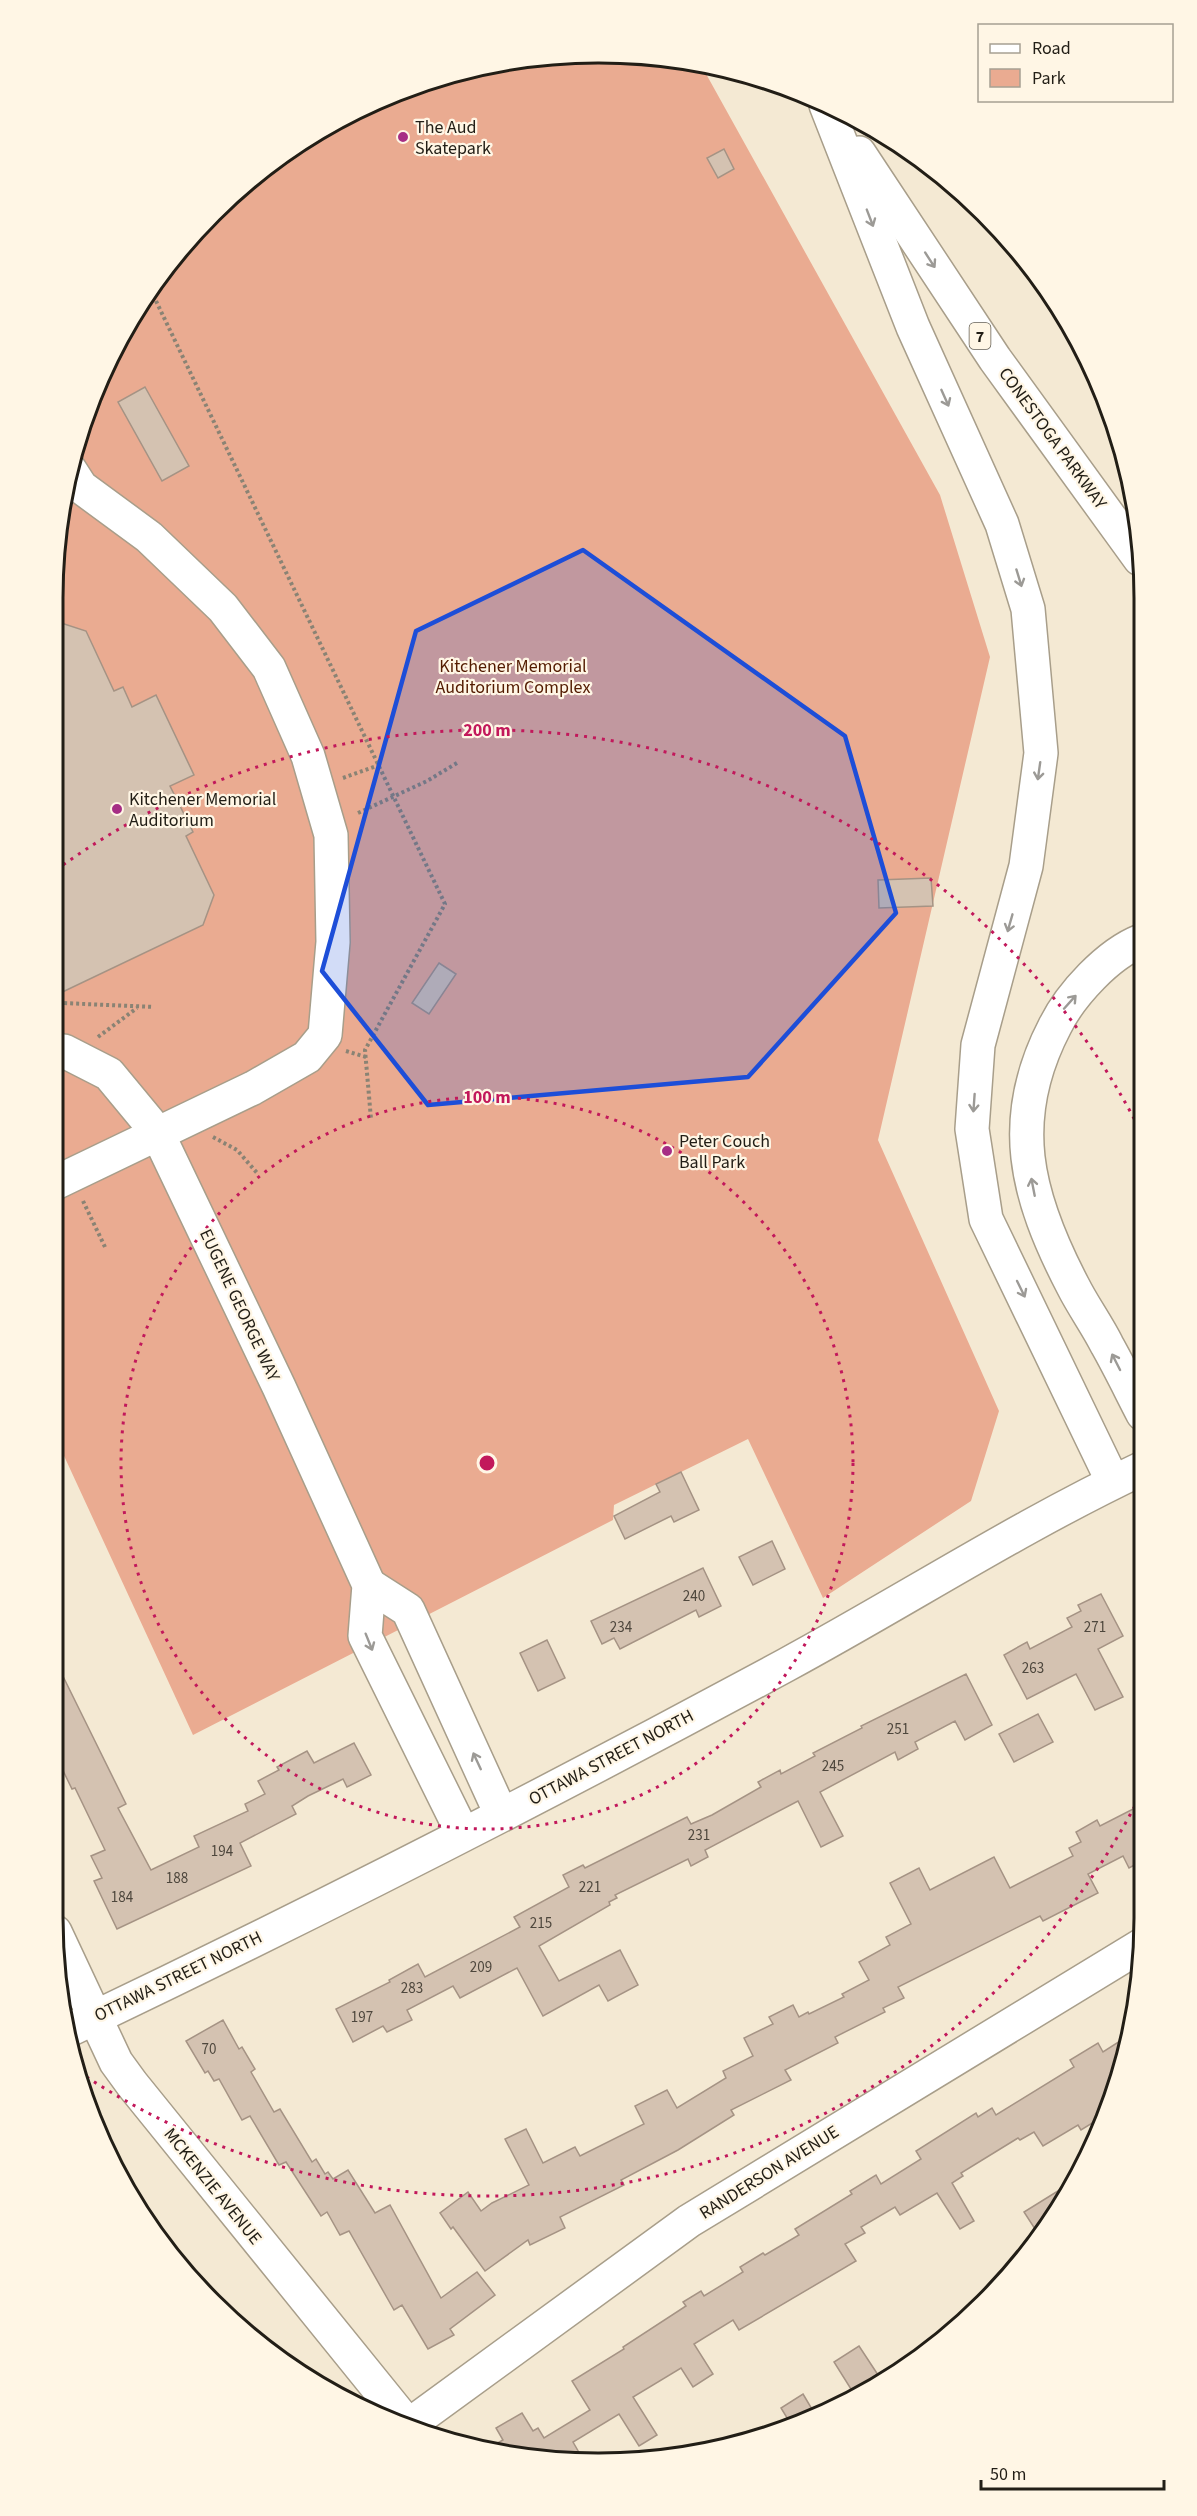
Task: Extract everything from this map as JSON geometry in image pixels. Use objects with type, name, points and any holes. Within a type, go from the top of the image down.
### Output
[{"type":"main road","points":[[831,116],[913,327],[1002,524],[1028,609],[1041,753],[1026,866],[978,1045],[972,1129],[986,1219],[1113,1482]]},
{"type":"main road","name":"CONESTOGA PARKWAY","points":[[835,118],[995,358],[1131,547]]},
{"type":"main road","points":[[63,1168],[170,1126],[253,1088],[307,1057],[326,1035],[333,942],[331,835],[308,756],[268,668],[223,608],[149,537],[81,487],[76,480]]},
{"type":"main road","points":[[1134,945],[1106,963],[1063,1010],[1040,1053],[1027,1101],[1026,1147],[1034,1192],[1050,1239],[1134,1397]]},
{"type":"main road","name":"EUGENE GEORGE WAY","points":[[63,1051],[109,1074],[170,1126],[274,1377],[369,1585],[365,1636],[463,1834]]},
{"type":"main road","name":"OTTAWA STREET NORTH","points":[[83,2024],[463,1834],[788,1664],[1066,1506],[1134,1472]]},
{"type":"main road","points":[[369,1585],[408,1610],[501,1814]]},
{"type":"main road","name":"RANDERSON AVENUE","points":[[415,2421],[689,2221],[1133,1950]]},
{"type":"main road","name":"MCKENZIE AVENUE","points":[[66,1967],[83,2024],[399,2414]]},
{"type":"path","points":[[156,301],[445,904],[365,1050],[371,1119]]},
{"type":"path","points":[[358,813],[394,797],[457,763]]},
{"type":"path","points":[[340,779],[379,765]]},
{"type":"path","points":[[63,1003],[154,1007]]},
{"type":"path","points":[[94,1043],[101,1033],[139,1007]]},
{"type":"path","points":[[337,1048],[366,1058]]},
{"type":"path","points":[[170,1126],[237,1150],[258,1174]]},
{"type":"path","points":[[82,1198],[105,1247]]},
{"type":"highlighted area","points":[[583,550],[845,736],[896,913],[748,1077],[428,1105],[322,971],[416,631]]},
{"type":"green space","name":"Kitchener Memorial Auditorium Complex","points":[[598,63],[634,64],[706,74],[940,495],[990,657],[878,1140],[999,1411],[971,1501],[823,1598],[748,1439],[614,1505],[613,1520],[193,1735],[63,1454],[63,598],[64,563],[73,494],[91,426],[118,362],[135,331],[153,301],[196,245],[245,196],[301,153],[331,135],[362,118],[426,91],[494,73],[563,64]]},
{"type":"building","points":[[724,149],[734,169],[718,178],[707,158]]},
{"type":"building","points":[[145,387],[189,466],[162,481],[118,402]]},
{"type":"building","name":"Kitchener Memorial Auditorium","points":[[63,624],[86,631],[114,691],[123,687],[132,707],[156,695],[194,775],[170,786],[193,832],[186,836],[214,895],[203,925],[63,992]]},
{"type":"building","points":[[931,878],[933,906],[879,908],[878,880]]},
{"type":"building","points":[[439,963],[456,974],[429,1014],[412,1003]]},
{"type":"building","points":[[681,1472],[699,1510],[674,1522],[671,1516],[625,1539],[614,1516],[660,1492],[656,1484]]},
{"type":"building","points":[[772,1541],[785,1569],[753,1585],[739,1557]]},
{"type":"building","points":[[703,1568],[721,1606],[699,1617],[696,1610],[620,1649],[614,1638],[602,1644],[591,1621]]},
{"type":"building","points":[[1101,1594],[1123,1636],[1098,1649],[1123,1697],[1095,1710],[1076,1674],[1027,1699],[1004,1655],[1027,1642],[1030,1649],[1072,1627],[1067,1618],[1081,1611],[1078,1605]]},
{"type":"building","points":[[547,1640],[565,1678],[538,1691],[520,1653]]},
{"type":"building","points":[[966,1674],[992,1725],[965,1740],[955,1721],[915,1742],[918,1749],[898,1760],[895,1752],[820,1792],[843,1836],[821,1847],[798,1801],[705,1850],[708,1857],[691,1866],[688,1859],[615,1895],[617,1898],[609,1902],[610,1905],[539,1946],[559,1981],[620,1950],[638,1985],[608,2001],[599,1985],[543,2016],[517,1968],[460,1998],[453,1986],[407,2010],[412,2020],[387,2032],[383,2026],[353,2042],[336,2009],[390,1982],[389,1980],[418,1964],[425,1977],[520,1927],[514,1917],[569,1887],[563,1875],[583,1865],[585,1868],[687,1817],[691,1824],[712,1815],[761,1787],[758,1782],[780,1770],[781,1774],[815,1756],[813,1753],[862,1728],[861,1726]]},
{"type":"building","points":[[63,1676],[126,1804],[118,1808],[151,1870],[199,1847],[194,1836],[248,1811],[245,1804],[265,1794],[258,1781],[279,1770],[277,1767],[307,1751],[314,1763],[354,1743],[371,1775],[347,1787],[343,1779],[308,1796],[292,1806],[296,1814],[240,1843],[251,1866],[117,1929],[94,1881],[102,1878],[91,1856],[105,1850],[75,1788],[72,1789],[63,1771]]},
{"type":"building","points":[[1038,1714],[1053,1742],[1014,1762],[999,1734]]},
{"type":"building","points":[[1134,1809],[1134,1865],[1129,1868],[1123,1856],[1088,1874],[1098,1893],[1043,1921],[1040,1916],[898,1987],[904,1998],[883,2008],[885,2012],[835,2037],[838,2043],[785,2070],[791,2080],[731,2110],[734,2115],[678,2150],[621,2180],[624,2185],[560,2217],[565,2228],[530,2245],[528,2240],[485,2271],[440,2213],[468,2192],[481,2211],[529,2185],[505,2139],[526,2129],[543,2163],[575,2147],[580,2156],[644,2124],[635,2106],[667,2090],[677,2108],[726,2078],[723,2071],[753,2056],[744,2038],[773,2024],[769,2017],[793,2005],[799,2017],[808,2012],[809,2014],[844,1997],[842,1994],[869,1980],[859,1962],[890,1945],[886,1937],[911,1924],[890,1883],[919,1868],[930,1890],[994,1857],[1010,1888],[1073,1856],[1069,1848],[1081,1842],[1076,1832],[1097,1820],[1100,1826]]},
{"type":"building","points":[[223,2020],[239,2049],[242,2047],[255,2069],[251,2072],[274,2112],[280,2109],[312,2162],[316,2159],[325,2174],[328,2172],[333,2179],[348,2170],[375,2213],[390,2205],[441,2298],[477,2272],[495,2295],[450,2329],[454,2335],[428,2349],[402,2305],[394,2310],[349,2231],[340,2235],[327,2212],[321,2216],[286,2162],[279,2165],[250,2116],[242,2120],[219,2079],[214,2081],[208,2071],[205,2073],[186,2041]]},
{"type":"building","points":[[1119,2041],[1106,2090],[1093,2123],[1081,2130],[1078,2125],[1043,2146],[1034,2132],[1020,2140],[1018,2138],[961,2173],[963,2176],[952,2183],[974,2221],[960,2229],[937,2193],[900,2215],[895,2207],[861,2227],[865,2233],[845,2244],[856,2261],[739,2330],[733,2320],[694,2344],[713,2374],[693,2387],[681,2368],[633,2397],[657,2435],[639,2446],[619,2414],[573,2442],[579,2452],[497,2443],[503,2440],[496,2428],[522,2413],[533,2431],[538,2428],[544,2438],[590,2410],[572,2381],[624,2349],[623,2347],[686,2306],[683,2302],[701,2291],[704,2296],[743,2272],[740,2267],[799,2235],[795,2229],[852,2194],[850,2191],[876,2175],[881,2184],[921,2159],[916,2151],[976,2113],[978,2117],[992,2108],[996,2115],[1074,2067],[1070,2060],[1098,2043],[1103,2052]]},
{"type":"building","points":[[1059,2191],[1034,2228],[1024,2212]]},
{"type":"building","points":[[859,2346],[877,2374],[851,2389],[834,2362]]},
{"type":"building","points":[[803,2394],[811,2408],[787,2418],[781,2408]]},
{"type":"place","name":"The Aud Skatepark","points":[[403,137]]},
{"type":"place","name":"Kitchener Memorial Auditorium","points":[[117,809]]},
{"type":"place","name":"Peter Couch Ball Park","points":[[667,1151]]}]
